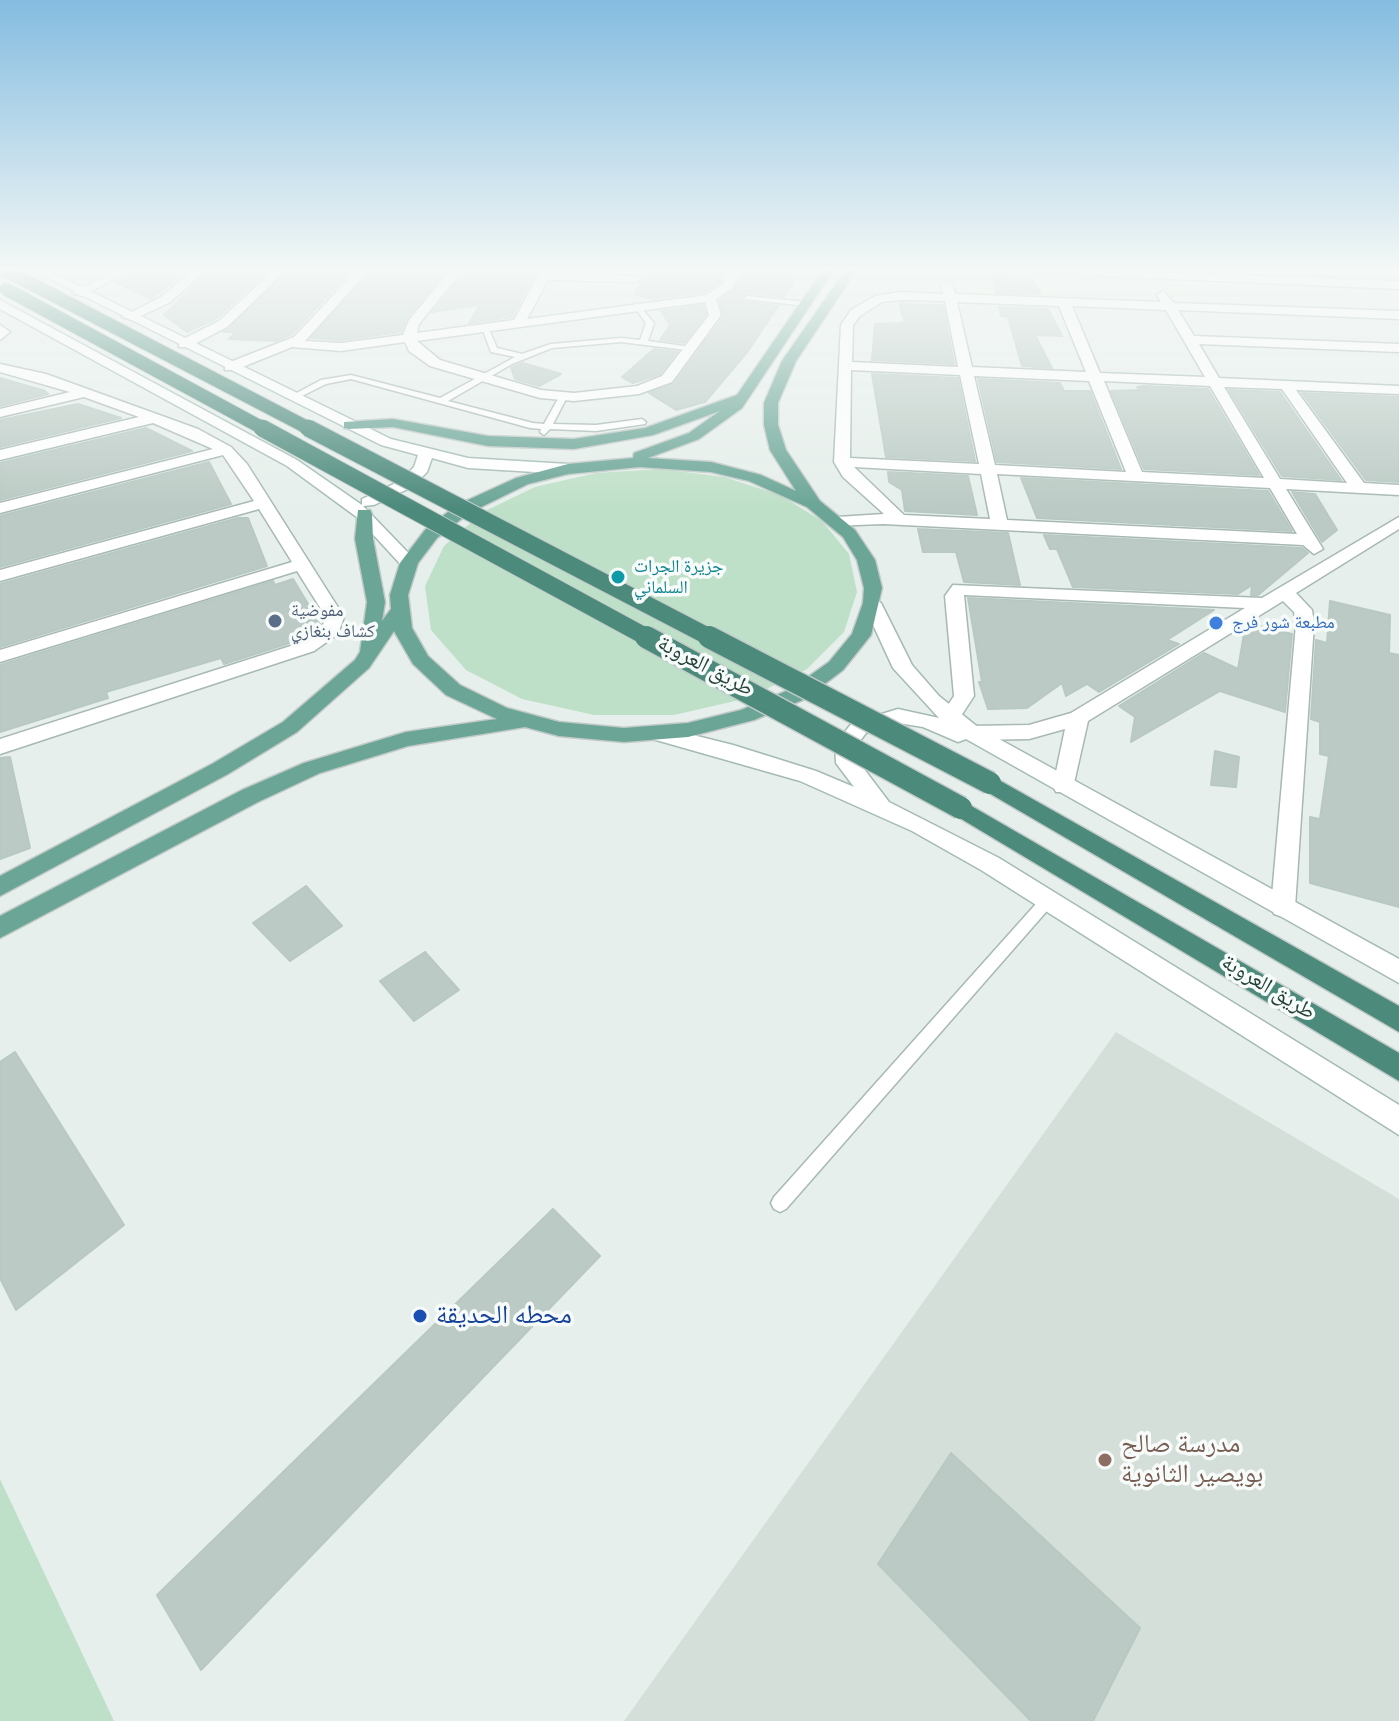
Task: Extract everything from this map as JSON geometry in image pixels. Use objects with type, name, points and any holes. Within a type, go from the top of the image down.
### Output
[{"type":"highway","name":"طريق العروبة","points":[[115,348],[961,808],[1399,1068]]},
{"type":"highway","name":"طريق العروبة","points":[[155,348],[990,783],[1399,1020]]},
{"type":"main road","points":[[615,463],[694,436],[719,421],[744,397],[776,348]]},
{"type":"main road","points":[[798,348],[771,403],[771,425],[778,450],[813,504]]},
{"type":"main road","points":[[349,425],[393,423],[488,441],[534,445],[631,436],[744,397]]},
{"type":"main road","points":[[615,463],[664,463],[722,470],[776,485],[813,504],[837,522],[866,560],[873,588],[872,603],[861,635],[850,651],[819,680],[798,694],[719,723],[657,733],[591,733],[529,722],[475,703],[435,676],[409,644],[399,611],[401,586],[409,563],[431,534],[463,509],[501,489],[568,469],[615,463]]},
{"type":"main road","points":[[359,510],[376,602],[370,642],[362,664]]},
{"type":"main road","points":[[0,887],[257,749],[319,705],[362,664],[399,611]]},
{"type":"main road","points":[[0,928],[250,796],[312,768],[375,747],[436,733],[529,722]]},
{"type":"street","points":[[82,348],[271,450],[359,510],[409,563]]},
{"type":"street","points":[[193,348],[349,425],[426,454],[491,466],[568,469]]},
{"type":"street","points":[[230,367],[282,348]]},
{"type":"street","points":[[414,348],[426,358],[481,378],[530,392],[563,397],[630,392],[656,385],[672,375],[691,349]]},
{"type":"street","points":[[846,348],[842,462],[855,480],[899,519]]},
{"type":"street","points":[[961,348],[1000,525]]},
{"type":"street","points":[[1081,348],[1136,477]]},
{"type":"street","points":[[1194,348],[1308,540],[1333,560]]},
{"type":"street","points":[[845,366],[1399,390]]},
{"type":"street","points":[[0,747],[317,642],[331,630],[335,617],[264,503],[226,450],[205,437],[85,393],[5,371]]},
{"type":"street","points":[[1286,385],[1359,488]]},
{"type":"street","points":[[0,413],[85,393]]},
{"type":"street","points":[[0,455],[154,418]]},
{"type":"street","points":[[0,508],[226,450]]},
{"type":"street","points":[[359,510],[406,484],[421,469],[426,454]]},
{"type":"street","points":[[842,462],[1399,490]]},
{"type":"street","points":[[0,576],[264,503]]},
{"type":"street","points":[[837,522],[899,519],[1308,540]]},
{"type":"street","points":[[971,733],[1029,732],[1078,718],[1261,603],[1395,528]]},
{"type":"street","points":[[0,656],[303,564]]},
{"type":"street","points":[[950,717],[964,696],[954,596],[959,589],[1261,603]]},
{"type":"street","points":[[1283,591],[1298,604],[1305,617],[1283,907]]},
{"type":"street","points":[[872,603],[903,668],[950,717],[971,733],[1399,972]]},
{"type":"street","points":[[885,808],[852,773],[845,753],[851,735],[870,721],[913,718],[995,748]]},
{"type":"street","points":[[1064,786],[1078,718]]},
{"type":"street","points":[[657,733],[770,763],[885,808],[954,843],[1399,1121]]},
{"type":"lane","points":[[493,348],[520,356]]},
{"type":"lane","points":[[441,401],[520,356],[549,348]]},
{"type":"lane","points":[[687,348],[691,349]]},
{"type":"lane","points":[[293,397],[324,382],[351,377],[505,420],[548,427],[596,428],[642,422]]},
{"type":"lane","points":[[534,445],[548,427],[563,397]]},
{"type":"lane","points":[[780,1203],[1048,900]]},
{"type":"shaded area","name":"مدرسة صالح بويصير الثانوية","points":[[1116,1032],[1399,1199],[1399,1721],[624,1721]]},
{"type":"green space","points":[[661,469],[724,477],[780,495],[822,521],[849,554],[857,592],[844,632],[807,669],[748,698],[674,715],[594,715],[522,699],[466,670],[431,630],[425,586],[444,546],[483,512],[535,487],[596,473]]},
{"type":"green space","points":[[0,1479],[114,1721],[0,1721]]},
{"type":"building","points":[[700,348],[750,348],[705,402],[676,410],[649,393],[674,384]]},
{"type":"building","points":[[873,348],[951,348],[954,364],[872,360]]},
{"type":"building","points":[[1017,348],[1042,348],[1052,368],[1022,366]]},
{"type":"building","points":[[654,349],[677,352],[660,374],[633,383],[622,377]]},
{"type":"building","points":[[523,363],[561,374],[539,386],[515,379],[511,368]]},
{"type":"building","points":[[872,374],[958,378],[975,461],[886,457]]},
{"type":"building","points":[[0,378],[45,391],[48,394],[0,406]]},
{"type":"building","points":[[978,379],[1060,383],[1064,391],[1090,391],[1121,469],[997,462]]},
{"type":"building","points":[[1137,387],[1208,389],[1259,475],[1144,469],[1111,391],[1139,390]]},
{"type":"building","points":[[1229,390],[1280,392],[1341,480],[1282,476]]},
{"type":"building","points":[[1302,393],[1399,397],[1399,482],[1366,480]]},
{"type":"building","points":[[78,404],[121,418],[0,447],[0,420]]},
{"type":"building","points":[[146,428],[192,451],[0,500],[0,463]]},
{"type":"building","points":[[209,462],[231,504],[0,567],[0,516]]},
{"type":"building","points":[[888,472],[968,476],[977,515],[905,511],[902,490],[889,482]]},
{"type":"building","points":[[1021,478],[1268,491],[1292,531],[1037,518]]},
{"type":"building","points":[[1292,492],[1315,494],[1337,530],[1322,542]]},
{"type":"building","points":[[238,518],[248,518],[267,566],[0,647],[0,584]]},
{"type":"building","points":[[918,529],[1008,533],[1020,585],[964,582],[956,552],[923,552]]},
{"type":"building","points":[[1044,535],[1302,548],[1308,553],[1258,595],[1251,595],[1252,585],[1238,594],[1073,587],[1057,549],[1050,549]]},
{"type":"building","points":[[293,579],[320,624],[299,640],[224,664],[221,658],[106,692],[108,698],[0,732],[0,665],[273,581],[275,585]]},
{"type":"building","points":[[968,598],[1214,610],[1167,640],[1179,644],[1099,692],[1087,684],[1066,696],[1062,683],[1027,708],[988,709],[979,682],[982,682]]},
{"type":"building","points":[[1330,601],[1390,615],[1389,653],[1399,655],[1399,907],[1310,883],[1310,817],[1320,819],[1329,756],[1320,754],[1320,722],[1311,719],[1316,640],[1327,643]]},
{"type":"building","points":[[1251,624],[1292,634],[1285,712],[1220,691],[1131,742],[1135,717],[1119,706],[1204,653],[1238,669],[1245,628]]},
{"type":"building","points":[[1215,751],[1239,757],[1236,787],[1211,785]]},
{"type":"building","points":[[10,757],[30,848],[0,859],[0,758]]},
{"type":"building","points":[[306,886],[342,926],[290,961],[253,923]]},
{"type":"building","points":[[425,952],[459,990],[414,1021],[380,981]]},
{"type":"building","points":[[15,1052],[124,1225],[16,1310],[0,1278],[0,1062]]},
{"type":"building","points":[[553,1209],[600,1256],[201,1670],[157,1595]]},
{"type":"building","points":[[951,1453],[1140,1628],[1093,1721],[1031,1721],[878,1564]]},
{"type":"place","name":"جزيرة الجرات السلماني","points":[[618,577]]},
{"type":"place","name":"مفوضية كشاف بنغازي","points":[[275,621]]},
{"type":"place","name":"مطبعة شور فرج","points":[[1216,623]]},
{"type":"place","name":"محطه الحديقة","points":[[420,1316]]},
{"type":"place","name":"مدرسة صالح بويصير الثانوية","points":[[1105,1460]]}]
